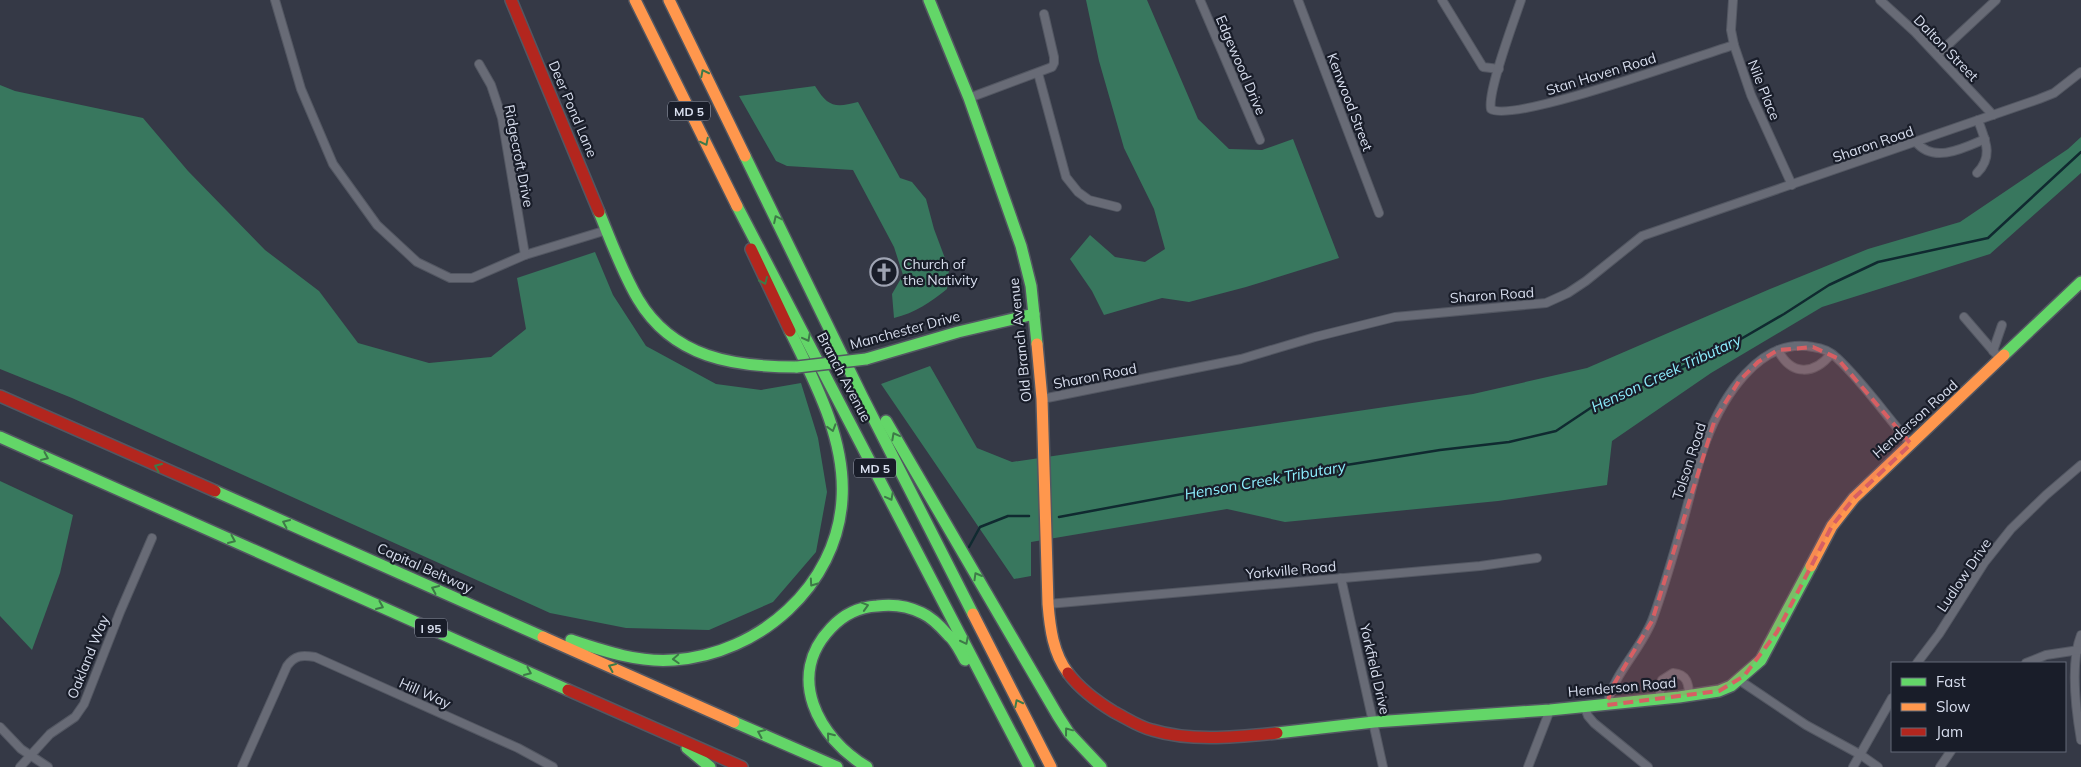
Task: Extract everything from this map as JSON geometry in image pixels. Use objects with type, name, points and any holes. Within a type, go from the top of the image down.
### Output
[{"type":"main road","name":"Deer Pond Lane","points":[[511,0],[607,230]]},
{"type":"main road","points":[[630,0],[659,52]]},
{"type":"main road","name":"Branch Avenue","points":[[635,0],[659,52],[719,170],[1029,767]]},
{"type":"main road","name":"Branch Avenue","points":[[669,0],[867,405],[1051,767]]},
{"type":"main road","name":"Old Branch Avenue","points":[[929,0],[968,98],[1021,246],[1031,286],[1042,399],[1048,604]]},
{"type":"main road","points":[[480,608],[613,652],[654,660],[692,658],[728,649],[762,633],[776,623],[804,596],[825,562],[834,541],[842,500],[840,463],[836,442],[817,388],[764,282],[719,170]]},
{"type":"main road","name":"Manchester Drive","points":[[607,230],[640,303],[654,321],[690,348],[727,363],[747,367],[797,367],[866,359],[958,332],[1034,314]]},
{"type":"main road","points":[[805,278],[903,452],[1058,716],[1069,733],[1101,767]]},
{"type":"main road","name":"Henderson Road","points":[[1048,604],[1051,633],[1056,650],[1064,668],[1078,686],[1103,705],[1150,730],[1172,735],[1226,736],[1374,722],[1550,710],[1584,705],[1658,700],[1719,691],[1739,680],[1761,660],[1778,632],[1832,526],[1854,498],[1878,472],[1911,444],[2001,360],[2081,282]]},
{"type":"main road","name":"Capital Beltway","points":[[0,396],[838,767]]},
{"type":"main road","name":"I 95","points":[[0,437],[742,767]]},
{"type":"main road","points":[[868,767],[850,756],[827,734],[816,717],[811,703],[807,676],[809,662],[814,650],[831,625],[841,616],[855,609],[879,603],[892,603],[921,612],[950,636],[1029,767]]},
{"type":"main road","points":[[674,737],[710,767]]},
{"type":"street","points":[[275,0],[301,89],[333,164],[377,224],[417,262],[450,278],[472,278],[525,255],[607,230]]},
{"type":"street","name":"Edgewood Drive","points":[[1200,0],[1260,140]]},
{"type":"street","name":"Kenwood Street","points":[[1298,0],[1379,213]]},
{"type":"street","points":[[1442,0],[1483,67],[1498,69],[1521,0]]},
{"type":"street","name":"Nile Place","points":[[1733,0],[1731,30],[1734,45],[1751,95],[1792,185]]},
{"type":"street","name":"Dalton Street","points":[[1880,0],[1914,32],[1993,115]]},
{"type":"street","points":[[1937,56],[1996,0]]},
{"type":"street","points":[[968,98],[1052,67],[1054,63],[1044,14]]},
{"type":"street","name":"Stan Haven Road","points":[[1498,69],[1490,106],[1494,112],[1506,112],[1528,108],[1608,86],[1734,45]]},
{"type":"street","name":"Ridgecroft Drive","points":[[479,64],[491,85],[502,118],[525,255]]},
{"type":"street","points":[[1038,72],[1066,177],[1078,192],[1090,200],[1118,207]]},
{"type":"street","name":"Sharon Road","points":[[1042,399],[1232,361],[1395,317],[1546,303],[1568,293],[1598,273],[1629,244],[1642,236],[1707,212],[1792,185],[1993,115],[2054,92],[2081,72]]},
{"type":"street","points":[[1977,173],[1986,160],[1985,139],[1978,120]]},
{"type":"street","points":[[1916,142],[1927,151],[1941,153],[1950,152],[1985,139]]},
{"type":"street","points":[[1964,317],[2001,360]]},
{"type":"street","points":[[1993,351],[2002,325]]},
{"type":"street","name":"Tolson Road","points":[[1607,704],[1611,689],[1652,621],[1678,540],[1705,442],[1715,419],[1739,381],[1758,362],[1778,350],[1802,346],[1821,349],[1831,354],[1860,384],[1911,444]]},
{"type":"street","points":[[1778,350],[1789,365],[1803,369],[1818,367],[1831,354]]},
{"type":"street","name":"Ludlow Drive","points":[[1918,662],[1939,634],[1984,563],[2011,529],[2046,494],[2081,465]]},
{"type":"street","name":"Oakland Way","points":[[20,767],[50,734],[74,717],[84,704],[120,612],[152,538]]},
{"type":"street","name":"Yorkville Road","points":[[1048,604],[1480,566],[1537,558]]},
{"type":"street","name":"Yorkfield Drive","points":[[1341,578],[1383,767]]},
{"type":"street","points":[[2081,636],[2075,706],[2081,740]]},
{"type":"street","points":[[2028,662],[2046,655],[2079,650]]},
{"type":"street","name":"Hill Way","points":[[242,767],[287,666],[296,656],[303,655],[315,657],[518,748],[553,767]]},
{"type":"street","points":[[1658,700],[1662,680],[1673,673],[1683,675],[1688,681],[1689,696]]},
{"type":"street","points":[[1739,680],[1806,725],[1861,755],[1878,767]]},
{"type":"street","points":[[1853,767],[1891,700]]},
{"type":"street","points":[[1584,705],[1588,716],[1594,722],[1648,767]]},
{"type":"street","points":[[1528,767],[1550,710]]},
{"type":"street","points":[[0,727],[43,766]]},
{"type":"street","points":[[1940,767],[1950,752]]},
{"type":"highlighted area","points":[[1813,347],[1837,358],[1911,444],[1854,498],[1832,526],[1777,632],[1744,676],[1719,691],[1607,705],[1611,689],[1652,621],[1715,419],[1739,381],[1758,362],[1778,350]]},
{"type":"green space","points":[[1086,0],[1147,0],[1198,119],[1229,149],[1262,150],[1293,139],[1339,258],[1246,287],[1189,302],[1162,298],[1104,315],[1092,291],[1070,259],[1090,235],[1115,257],[1145,262],[1165,249],[1154,209],[1124,148],[1099,61]]},
{"type":"green space","points":[[0,85],[15,91],[143,118],[188,171],[265,250],[319,291],[358,343],[429,363],[491,357],[526,329],[517,278],[595,252],[613,295],[646,346],[716,384],[761,390],[801,383],[818,438],[827,492],[816,552],[773,602],[709,630],[626,628],[550,613],[72,398],[0,369]]},
{"type":"green space","points":[[815,86],[828,102],[833,104],[843,105],[858,102],[900,178],[912,182],[926,199],[934,229],[949,269],[947,289],[916,310],[894,318],[892,294],[903,275],[894,247],[853,170],[787,166],[776,161],[739,96]]},
{"type":"green space","points":[[2081,137],[2081,173],[1990,254],[1822,307],[1711,373],[1612,441],[1607,485],[1498,501],[1285,522],[1227,509],[1031,542],[1031,576],[1014,579],[881,384],[930,366],[977,448],[1012,462],[1473,394],[1587,368],[1868,249],[1960,222],[2068,149]]},
{"type":"green space","points":[[0,481],[73,515],[60,573],[32,650],[0,616]]},
{"type":"waterway","name":"Henson Creek Tributary","points":[[1059,517],[1284,475],[1440,450],[1509,442],[1556,431],[1598,403],[1734,343],[1829,285],[1878,262],[1988,238],[2081,152]]},
{"type":"waterway","name":"Henson Creek Tributary","points":[[969,547],[980,527],[1008,516],[1029,516]]},
{"type":"traffic: fast","points":[[929,0],[969,98],[1021,246],[1031,286],[1037,344]]},
{"type":"traffic: fast","points":[[745,156],[862,396],[973,614]]},
{"type":"traffic: fast","points":[[737,206],[1029,767]]},
{"type":"traffic: fast","points":[[599,212],[632,289],[652,319],[669,335],[707,355],[728,361],[751,365],[797,367]]},
{"type":"traffic: fast","points":[[2004,355],[2081,282]]},
{"type":"traffic: fast","points":[[866,359],[958,332],[1034,314]]},
{"type":"traffic: fast","points":[[571,640],[609,652],[648,660],[674,660],[705,655],[735,645],[763,629],[788,610],[809,587],[826,560],[837,531],[842,499],[842,477],[834,433],[827,412],[790,331]]},
{"type":"traffic: fast","points":[[797,367],[866,359]]},
{"type":"traffic: fast","points":[[886,421],[1058,716],[1069,733],[1101,767]]},
{"type":"traffic: fast","points":[[0,437],[568,690]]},
{"type":"traffic: fast","points":[[215,491],[543,637]]},
{"type":"traffic: fast","points":[[1277,733],[1374,722],[1550,710],[1719,691],[1731,686],[1761,660],[1811,566]]},
{"type":"traffic: fast","points":[[867,767],[849,755],[834,740],[822,723],[813,705],[809,685],[810,666],[817,647],[831,628],[841,619],[864,608],[888,605],[906,607],[922,613],[936,623],[953,640],[965,660]]},
{"type":"traffic: fast","points":[[734,722],[837,767]]},
{"type":"traffic: fast","points":[[687,748],[710,767]]},
{"type":"traffic: slow","points":[[635,0],[737,206]]},
{"type":"traffic: slow","points":[[669,0],[745,156]]},
{"type":"traffic: slow","points":[[1037,344],[1042,399],[1048,604],[1051,631],[1056,649],[1068,673]]},
{"type":"traffic: slow","points":[[1811,566],[1832,526],[1854,498],[2004,355]]},
{"type":"traffic: slow","points":[[973,614],[1051,767]]},
{"type":"traffic: slow","points":[[543,637],[734,722]]},
{"type":"traffic: jam","points":[[511,0],[599,212]]},
{"type":"traffic: jam","points":[[751,249],[790,331]]},
{"type":"traffic: jam","points":[[0,396],[215,491]]},
{"type":"traffic: jam","points":[[1068,673],[1101,704],[1147,729],[1167,734],[1198,737],[1230,737],[1277,733]]},
{"type":"traffic: jam","points":[[568,690],[742,767]]},
{"type":"place","name":"Church of the Nativity","points":[[884,272]]}]
